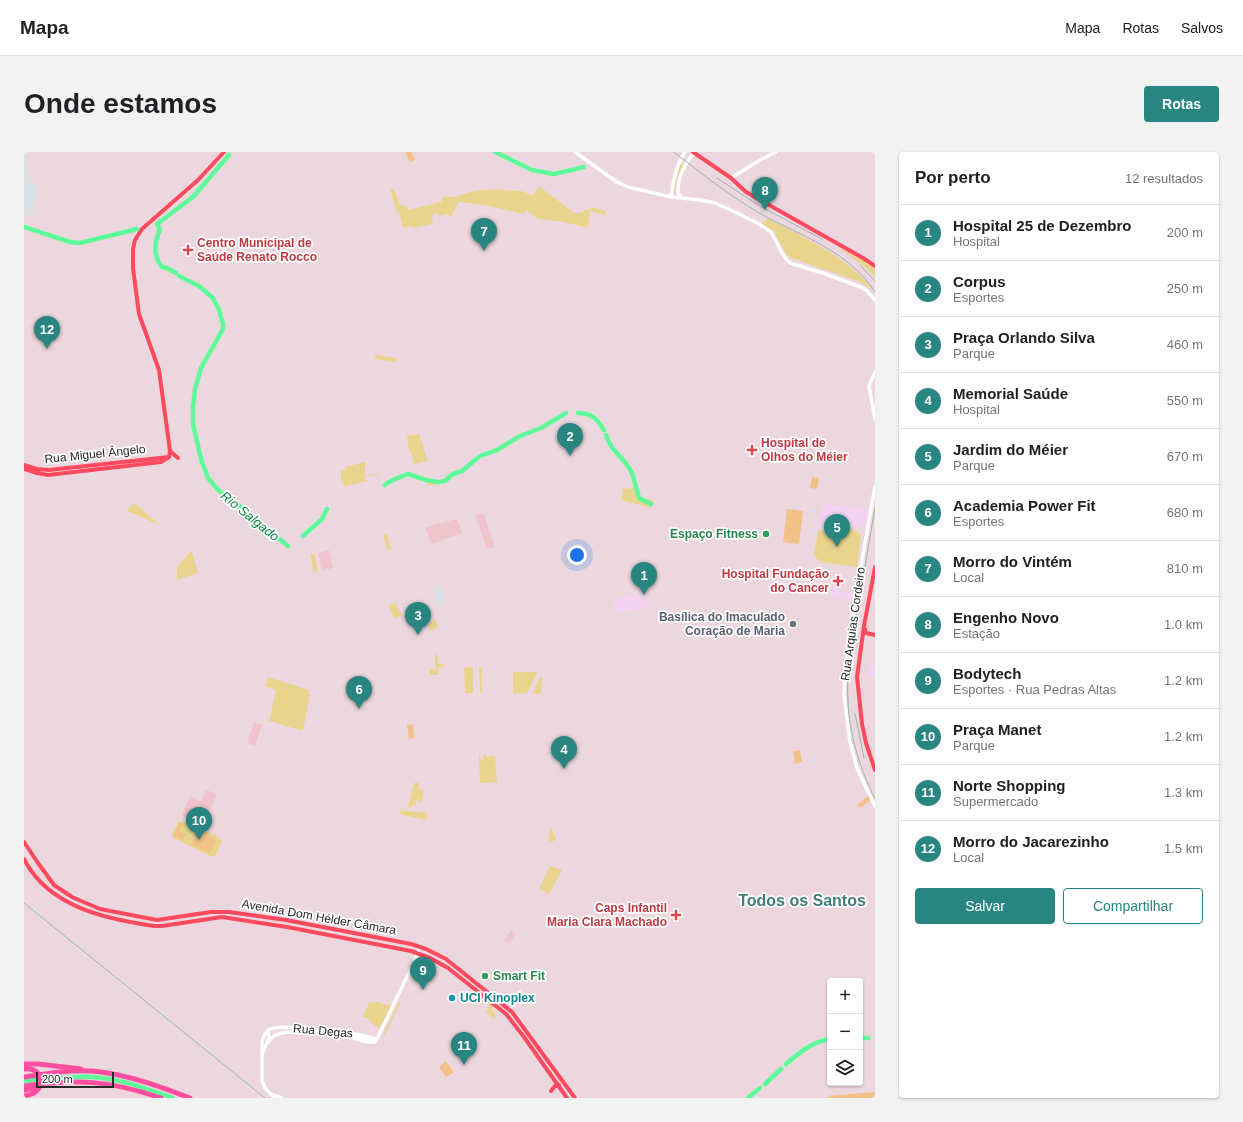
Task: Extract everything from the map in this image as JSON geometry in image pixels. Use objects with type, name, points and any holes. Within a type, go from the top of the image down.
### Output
[{"type":"highway","points":[[24,1064],[38,1064],[100,1071],[139,1080],[190,1098]]},
{"type":"highway","points":[[24,1069],[32,1069],[37,1072],[40,1077],[41,1084],[36,1092],[24,1096]]},
{"type":"highway","points":[[24,1077],[63,1072],[100,1071]]},
{"type":"highway","points":[[24,1086],[73,1081],[103,1082],[161,1098]]},
{"type":"highway","points":[[24,1090],[47,1083]]},
{"type":"main road","points":[[575,152],[623,185],[672,198],[683,198],[716,203],[759,224],[771,232],[785,258],[790,262],[863,288],[875,300]]},
{"type":"main road","points":[[672,198],[678,166],[680,159],[685,152]]},
{"type":"main road","points":[[683,198],[679,195],[678,189],[684,167],[694,152],[730,178],[746,192],[875,266]]},
{"type":"main road","points":[[730,178],[776,152]]},
{"type":"main road","points":[[169,457],[170,451],[160,373],[137,307],[132,253],[135,240],[141,231],[202,176],[224,153]]},
{"type":"main road","points":[[875,372],[869,386],[875,419]]},
{"type":"main road","points":[[170,451],[178,458]]},
{"type":"main road","name":"Rua Miguel Ângelo","points":[[24,469],[37,474],[48,475],[161,462],[169,457]]},
{"type":"main road","name":"Rua Miguel Ângelo","points":[[24,465],[37,469],[49,470],[169,457]]},
{"type":"main road","name":"Rua Arquias Cordeiro","points":[[875,486],[849,634],[844,696],[846,718],[857,768],[875,806]]},
{"type":"main road","points":[[875,566],[864,626],[857,677],[862,724],[866,743],[875,770]]},
{"type":"main road","points":[[864,626],[869,635]]},
{"type":"main road","points":[[862,643],[865,637],[875,635]]},
{"type":"main road","points":[[858,684],[861,670],[861,652]]},
{"type":"main road","points":[[860,658],[861,670]]},
{"type":"main road","name":"Avenida Dom Hélder Câmara","points":[[24,842],[54,885],[85,904],[112,912],[157,920],[226,911],[286,920],[419,946],[446,959],[512,1012],[574,1096]]},
{"type":"main road","name":"Avenida Dom Hélder Câmara","points":[[24,858],[35,876],[60,898],[83,910],[105,916],[162,926],[222,917],[316,932],[418,953],[430,958],[448,968],[506,1014],[567,1098]]},
{"type":"main road","points":[[30,869],[32,865],[38,864]]},
{"type":"main road","points":[[35,876],[41,875],[44,871]]},
{"type":"main road","points":[[316,932],[320,931],[322,927]]},
{"type":"main road","points":[[376,1040],[418,953],[419,946]]},
{"type":"main road","name":"Rua Degas","points":[[268,1030],[275,1028],[293,1028],[342,1032],[376,1040]]},
{"type":"main road","points":[[268,1030],[263,1038],[262,1044],[263,1084],[275,1098]]},
{"type":"main road","points":[[262,1053],[269,1038],[268,1030]]},
{"type":"main road","name":"Rua Degas","points":[[267,1043],[272,1037],[279,1033],[294,1032],[345,1035],[367,1042],[376,1040]]},
{"type":"main road","points":[[551,1091],[558,1085],[562,1086],[574,1096]]},
{"type":"main road","points":[[270,1094],[282,1098]]},
{"type":"shaded area","points":[[24,152],[26,152],[30,184],[35,184],[36,190],[33,215],[24,216]]},
{"type":"shaded area","points":[[411,152],[415,160],[410,162],[405,153]]},
{"type":"shaded area","points":[[684,162],[676,194],[674,193],[680,163],[683,164]]},
{"type":"shaded area","points":[[540,187],[573,212],[584,212],[584,210],[589,210],[590,207],[606,211],[606,215],[590,211],[588,228],[564,222],[538,219],[526,210],[524,214],[484,205],[459,202],[451,217],[447,214],[439,216],[438,213],[431,215],[433,224],[403,228],[399,212],[397,213],[390,189],[394,189],[400,205],[407,206],[408,210],[441,202],[444,196],[455,197],[482,190],[519,191],[533,196]]},
{"type":"shaded area","points":[[768,218],[839,258],[874,291],[860,282],[789,257],[774,231],[762,224],[763,221],[766,222]]},
{"type":"shaded area","points":[[838,247],[864,261],[875,269],[875,277],[866,268]]},
{"type":"shaded area","points":[[375,355],[397,358],[396,362],[375,359]]},
{"type":"shaded area","points":[[419,434],[428,461],[414,464],[411,451],[409,451],[407,436]]},
{"type":"shaded area","points":[[365,462],[365,476],[379,474],[365,477],[365,480],[369,481],[344,486],[343,481],[341,481],[341,471],[345,470],[345,467]]},
{"type":"shaded area","points":[[462,469],[463,471],[453,474],[447,482],[428,486],[426,479],[443,481],[452,473]]},
{"type":"shaded area","points":[[812,477],[819,478],[817,489],[810,488]]},
{"type":"shaded area","points":[[636,486],[639,497],[653,500],[651,508],[621,500],[623,488],[628,489]]},
{"type":"shaded area","points":[[134,503],[160,525],[127,511]]},
{"type":"shaded area","points":[[822,504],[869,509],[867,527],[852,525],[833,527],[820,525]]},
{"type":"shaded area","points":[[787,509],[803,511],[799,544],[783,542]]},
{"type":"shaded area","points":[[475,515],[484,515],[495,547],[487,549]]},
{"type":"shaded area","points":[[457,519],[462,533],[431,544],[425,527]]},
{"type":"shaded area","points":[[841,528],[858,532],[861,536],[857,567],[822,562],[814,555],[818,531],[833,532]]},
{"type":"shaded area","points":[[387,534],[391,549],[387,550],[383,535]]},
{"type":"shaded area","points":[[329,550],[333,568],[322,571],[318,553]]},
{"type":"shaded area","points":[[190,552],[192,552],[198,573],[177,580],[177,567]]},
{"type":"shaded area","points":[[310,554],[314,554],[318,572],[314,573]]},
{"type":"shaded area","name":"Hospital Fundação do Cancer","points":[[834,574],[843,575],[842,591],[852,594],[851,600],[830,595],[834,588]]},
{"type":"shaded area","points":[[440,584],[446,600],[438,608],[433,586]]},
{"type":"shaded area","points":[[642,595],[647,596],[651,608],[638,611],[635,609],[619,612],[615,610],[613,605],[615,600],[618,598]]},
{"type":"shaded area","points":[[395,603],[402,615],[395,619],[388,606]]},
{"type":"shaded area","points":[[435,619],[438,627],[430,631],[428,625]]},
{"type":"shaded area","points":[[435,655],[438,655],[438,664],[444,664],[444,667],[438,668],[438,675],[429,675],[429,669],[435,669]]},
{"type":"shaded area","points":[[870,663],[875,663],[873,671],[875,672],[875,677],[868,676]]},
{"type":"shaded area","points":[[473,667],[473,693],[465,693],[464,668]]},
{"type":"shaded area","points":[[479,667],[482,667],[482,693],[480,693]]},
{"type":"shaded area","points":[[513,672],[538,672],[527,693],[513,694]]},
{"type":"shaded area","points":[[268,677],[309,690],[308,693],[310,694],[303,731],[269,721],[276,690],[265,686]]},
{"type":"shaded area","points":[[540,677],[542,678],[541,692],[539,694],[534,694],[533,692]]},
{"type":"shaded area","points":[[254,722],[262,725],[255,746],[247,743]]},
{"type":"shaded area","points":[[413,724],[414,738],[409,739],[407,725]]},
{"type":"shaded area","points":[[800,750],[802,762],[795,764],[793,751]]},
{"type":"shaded area","points":[[479,755],[481,760],[483,760],[483,755],[487,755],[487,757],[495,756],[497,782],[480,783]]},
{"type":"shaded area","points":[[414,783],[419,783],[419,789],[423,790],[423,799],[422,802],[419,802],[419,794],[415,806],[412,805],[411,808],[408,807]]},
{"type":"shaded area","points":[[206,790],[217,794],[204,825],[184,817],[182,813],[190,796],[201,801]]},
{"type":"shaded area","points":[[869,795],[871,800],[860,808],[857,805]]},
{"type":"shaded area","points":[[401,810],[427,813],[428,817],[425,820],[400,814]]},
{"type":"shaded area","points":[[181,821],[219,837],[222,841],[216,855],[212,857],[174,838],[172,834],[178,822]]},
{"type":"shaded area","points":[[180,822],[183,824],[179,831],[186,834],[183,840],[173,836]]},
{"type":"shaded area","points":[[550,825],[556,839],[549,844]]},
{"type":"shaded area","points":[[198,831],[216,840],[210,853],[191,845]]},
{"type":"shaded area","points":[[550,866],[562,870],[549,894],[539,889]]},
{"type":"shaded area","points":[[511,930],[516,933],[509,944],[504,941]]},
{"type":"shaded area","points":[[399,1001],[401,1002],[383,1038],[382,1037]]},
{"type":"shaded area","points":[[378,1002],[386,1005],[389,1004],[391,1007],[383,1023],[378,1028],[369,1021],[369,1017],[365,1018],[363,1016],[368,1003]]},
{"type":"shaded area","points":[[488,1002],[492,1003],[492,1010],[496,1015],[494,1019],[486,1012],[489,1007]]},
{"type":"shaded area","points":[[446,1061],[454,1072],[446,1077],[439,1067]]},
{"type":"shaded area","points":[[875,1092],[875,1098],[828,1098],[828,1096]]},
{"type":"waterway","points":[[495,152],[532,170],[554,174],[584,167]]},
{"type":"waterway","points":[[176,273],[162,267],[157,258],[155,249],[160,230],[157,224],[193,197],[229,155]]},
{"type":"waterway","points":[[24,227],[70,242],[80,243],[137,229]]},
{"type":"waterway","name":"Rio Salgado","points":[[179,276],[199,286],[213,298],[220,312],[223,323],[223,329],[201,368],[195,389],[193,407],[193,424],[201,459],[208,478],[218,490],[288,546]]},
{"type":"waterway","name":"Rio Salgado","points":[[385,485],[408,474],[426,480],[439,482],[445,481],[453,474],[462,471],[480,456],[497,450],[520,436],[541,428],[566,413]]},
{"type":"waterway","name":"Rio Salgado","points":[[578,413],[591,415],[604,430]]},
{"type":"waterway","name":"Rio Salgado","points":[[606,435],[611,446],[626,463],[632,473]]},
{"type":"waterway","name":"Rio Salgado","points":[[633,476],[639,498],[651,504]]},
{"type":"waterway","name":"Rio Salgado","points":[[303,536],[322,519],[327,509]]},
{"type":"waterway","points":[[863,1038],[868,1038]]},
{"type":"waterway","points":[[786,1064],[811,1045],[827,1039]]},
{"type":"waterway","points":[[765,1084],[781,1069]]},
{"type":"waterway","points":[[24,1081],[70,1077],[102,1078],[126,1083],[173,1098]]},
{"type":"waterway","points":[[748,1098],[760,1088]]},
{"type":"railway","points":[[674,152],[738,200],[838,255],[852,266],[875,292]]},
{"type":"railway","points":[[717,178],[758,205],[822,239]]},
{"type":"railway","points":[[860,265],[875,281]]},
{"type":"railway","points":[[875,508],[851,646],[848,689],[849,713],[853,739],[860,763],[875,799]]},
{"type":"railway","points":[[855,713],[864,758]]},
{"type":"railway","points":[[24,903],[265,1098]]},
{"type":"place","name":"Engenho Novo","points":[[765,210]]},
{"type":"place","name":"Centro Municipal de Saúde Renato Rocco","points":[[188,250]]},
{"type":"place","name":"Morro do Vintém","points":[[484,251]]},
{"type":"place","name":"Morro do Jacarezinho","points":[[47,349]]},
{"type":"place","name":"Hospital de Olhos do Méier","points":[[752,450]]},
{"type":"place","name":"Corpus","points":[[570,456]]},
{"type":"place","name":"Espaço Fitness","points":[[766,534]]},
{"type":"place","name":"Jardim do Méier","points":[[837,547]]},
{"type":"place","name":"Hospital Fundação do Cancer","points":[[838,581]]},
{"type":"place","name":"Hospital 25 de Dezembro","points":[[644,595]]},
{"type":"place","name":"Basílica do Imaculado Coração de Maria","points":[[793,624]]},
{"type":"place","name":"Praça Orlando Silva","points":[[418,635]]},
{"type":"place","name":"Academia Power Fit","points":[[359,709]]},
{"type":"place","name":"Memorial Saúde","points":[[564,769]]},
{"type":"place","name":"Praça Manet","points":[[199,840]]},
{"type":"place","name":"Caps Infantil Maria Clara Machado","points":[[676,915]]},
{"type":"place","name":"Smart Fit","points":[[485,976]]},
{"type":"place","name":"Bodytech","points":[[423,990]]},
{"type":"place","name":"UCI Kinoplex","points":[[452,998]]},
{"type":"place","name":"Norte Shopping","points":[[464,1065]]},
{"type":"district","name":"Todos os Santos","points":[[802,900]]}]
